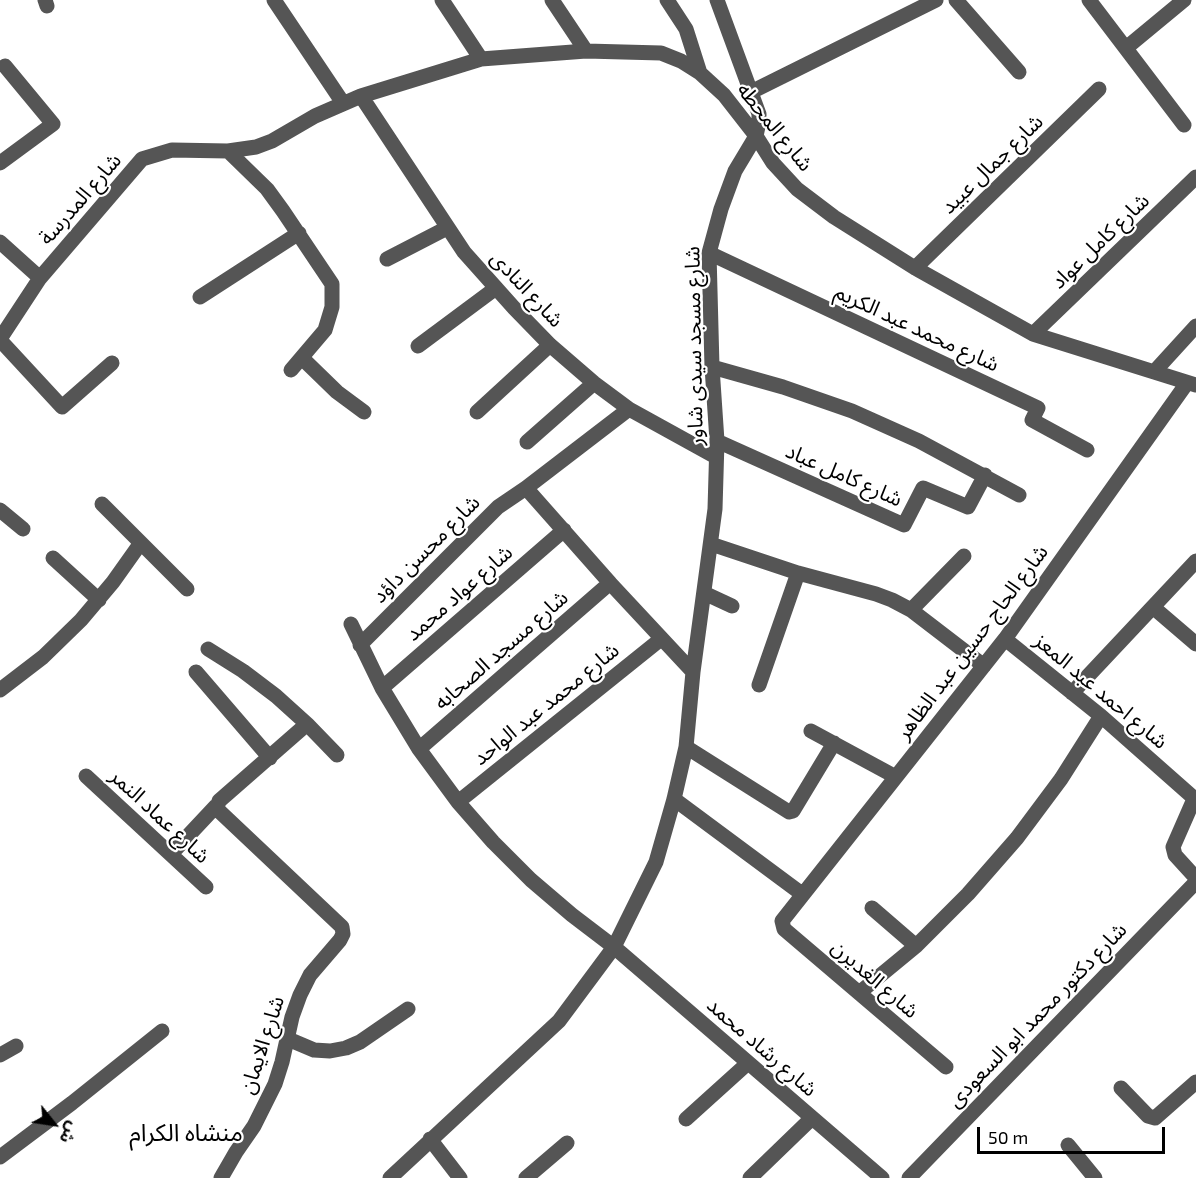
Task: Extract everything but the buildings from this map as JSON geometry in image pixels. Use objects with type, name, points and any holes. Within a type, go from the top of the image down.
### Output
[{"type":"street","points":[[274,0],[343,103]]},
{"type":"street","points":[[442,0],[481,59]]},
{"type":"street","points":[[552,0],[586,51]]},
{"type":"street","points":[[667,0],[686,29],[700,73]]},
{"type":"street","points":[[751,92],[936,0]]},
{"type":"street","points":[[956,0],[1019,72]]},
{"type":"street","points":[[1089,0],[1184,125]]},
{"type":"street","points":[[1126,48],[1184,0]]},
{"type":"street","points":[[720,2],[759,114],[756,136]]},
{"type":"street","name":"شارع المحطه","points":[[361,96],[481,59],[586,51],[661,53],[681,61],[700,73],[724,95],[756,136],[773,163],[797,189],[834,217],[915,268],[1033,334],[1191,384]]},
{"type":"street","points":[[0,163],[54,124],[5,66]]},
{"type":"street","name":"شارع جمال عبيد","points":[[915,268],[1099,89]]},
{"type":"street","name":"شارع المدرسة","points":[[0,340],[40,278],[142,159],[172,150],[228,151],[256,147],[272,141],[315,116],[361,96]]},
{"type":"street","name":"شارع النادى","points":[[361,96],[464,252],[550,345],[629,409],[716,457]]},
{"type":"street","name":"شارع مسجد سيدى شاور","points":[[390,1178],[559,1022],[615,947],[656,862],[686,747],[693,672],[715,509],[717,441],[712,367],[709,253],[721,209],[735,171],[756,136]]},
{"type":"street","points":[[228,151],[267,189],[332,284],[332,308],[325,330],[291,370]]},
{"type":"street","name":"شارع كامل عواد","points":[[1033,334],[1196,177]]},
{"type":"street","points":[[387,259],[447,228]]},
{"type":"street","points":[[200,297],[299,233]]},
{"type":"street","points":[[0,242],[40,278]]},
{"type":"street","name":"شارع محمد عبد الكريم","points":[[709,253],[1038,408],[1032,420],[1087,450]]},
{"type":"street","points":[[418,346],[496,288]]},
{"type":"street","points":[[1154,372],[1196,326]]},
{"type":"street","points":[[0,340],[62,407],[112,363]]},
{"type":"street","points":[[477,412],[550,345]]},
{"type":"street","points":[[302,358],[337,393],[364,412]]},
{"type":"street","points":[[712,367],[783,387],[852,411],[920,441],[1019,495]]},
{"type":"street","points":[[527,442],[594,382]]},
{"type":"street","name":"شارع الحاج حسين عبد الظاهر","points":[[782,921],[1005,639],[1191,384]]},
{"type":"street","name":"شارع محسن داؤد","points":[[360,645],[498,507],[629,409]]},
{"type":"street","name":"شارع كامل عباد","points":[[717,441],[904,525],[923,488],[968,507],[985,475]]},
{"type":"street","points":[[526,488],[693,672]]},
{"type":"street","points":[[102,504],[187,589]]},
{"type":"street","points":[[0,510],[23,529]]},
{"type":"street","name":"شارع عواد محمد","points":[[382,688],[564,530]]},
{"type":"street","points":[[0,690],[56,645],[99,600],[140,544]]},
{"type":"street","points":[[711,544],[798,573],[876,594],[910,610],[984,666]]},
{"type":"street","points":[[910,610],[964,556]]},
{"type":"street","points":[[53,558],[99,600]]},
{"type":"street","points":[[1072,693],[1196,561]]},
{"type":"street","points":[[759,685],[798,573]]},
{"type":"street","name":"شارع مسجد الصحابه","points":[[419,749],[610,583]]},
{"type":"street","points":[[704,593],[732,606]]},
{"type":"street","points":[[1154,608],[1196,644]]},
{"type":"street","points":[[351,624],[382,688],[419,749],[458,802],[493,843],[531,880],[615,947]]},
{"type":"street","name":"شارع محمد عبد الواحد","points":[[458,802],[661,639]]},
{"type":"street","name":"شارع احمد عبد المعز","points":[[1005,639],[1101,716],[1195,800]]},
{"type":"street","points":[[208,649],[260,684],[307,724],[337,755]]},
{"type":"street","points":[[196,672],[270,758]]},
{"type":"street","points":[[860,993],[915,946],[968,894],[1017,838],[1061,779],[1101,716]]},
{"type":"street","points":[[171,854],[219,801],[307,724]]},
{"type":"street","points":[[812,730],[896,777]]},
{"type":"street","points":[[686,747],[789,812],[794,811],[834,743]]},
{"type":"street","name":"شارع عماد النمر","points":[[86,776],[206,887]]},
{"type":"street","points":[[674,799],[802,894]]},
{"type":"street","points":[[1195,800],[1173,848],[1174,855],[1196,880]]},
{"type":"street","name":"شارع الايمان","points":[[216,806],[218,811],[342,927],[343,934],[310,975],[292,1017],[275,1084],[265,1106],[221,1178]]},
{"type":"street","name":"شارع دكتور محمد ابو السعودى","points":[[909,1178],[1196,880]]},
{"type":"street","points":[[872,908],[915,946]]},
{"type":"street","name":"شارع الغديرن","points":[[782,921],[784,929],[946,1067]]},
{"type":"street","name":"شارع رشاد محمد","points":[[615,947],[882,1178]]},
{"type":"street","points":[[288,1039],[314,1050],[330,1051],[346,1048],[360,1042],[408,1009]]},
{"type":"street","points":[[0,1157],[162,1031]]},
{"type":"street","points":[[0,1055],[16,1046]]},
{"type":"street","points":[[686,1119],[748,1063]]},
{"type":"street","points":[[1121,1088],[1148,1116],[1157,1118],[1196,1082]]},
{"type":"street","points":[[750,1178],[812,1118]]},
{"type":"street","points":[[430,1139],[460,1178]]},
{"type":"street","points":[[526,1178],[567,1143]]},
{"type":"street","points":[[1068,1145],[1095,1178]]},
{"type":"district","name":"منشاه الكرام","points":[[186,1133]]}]
